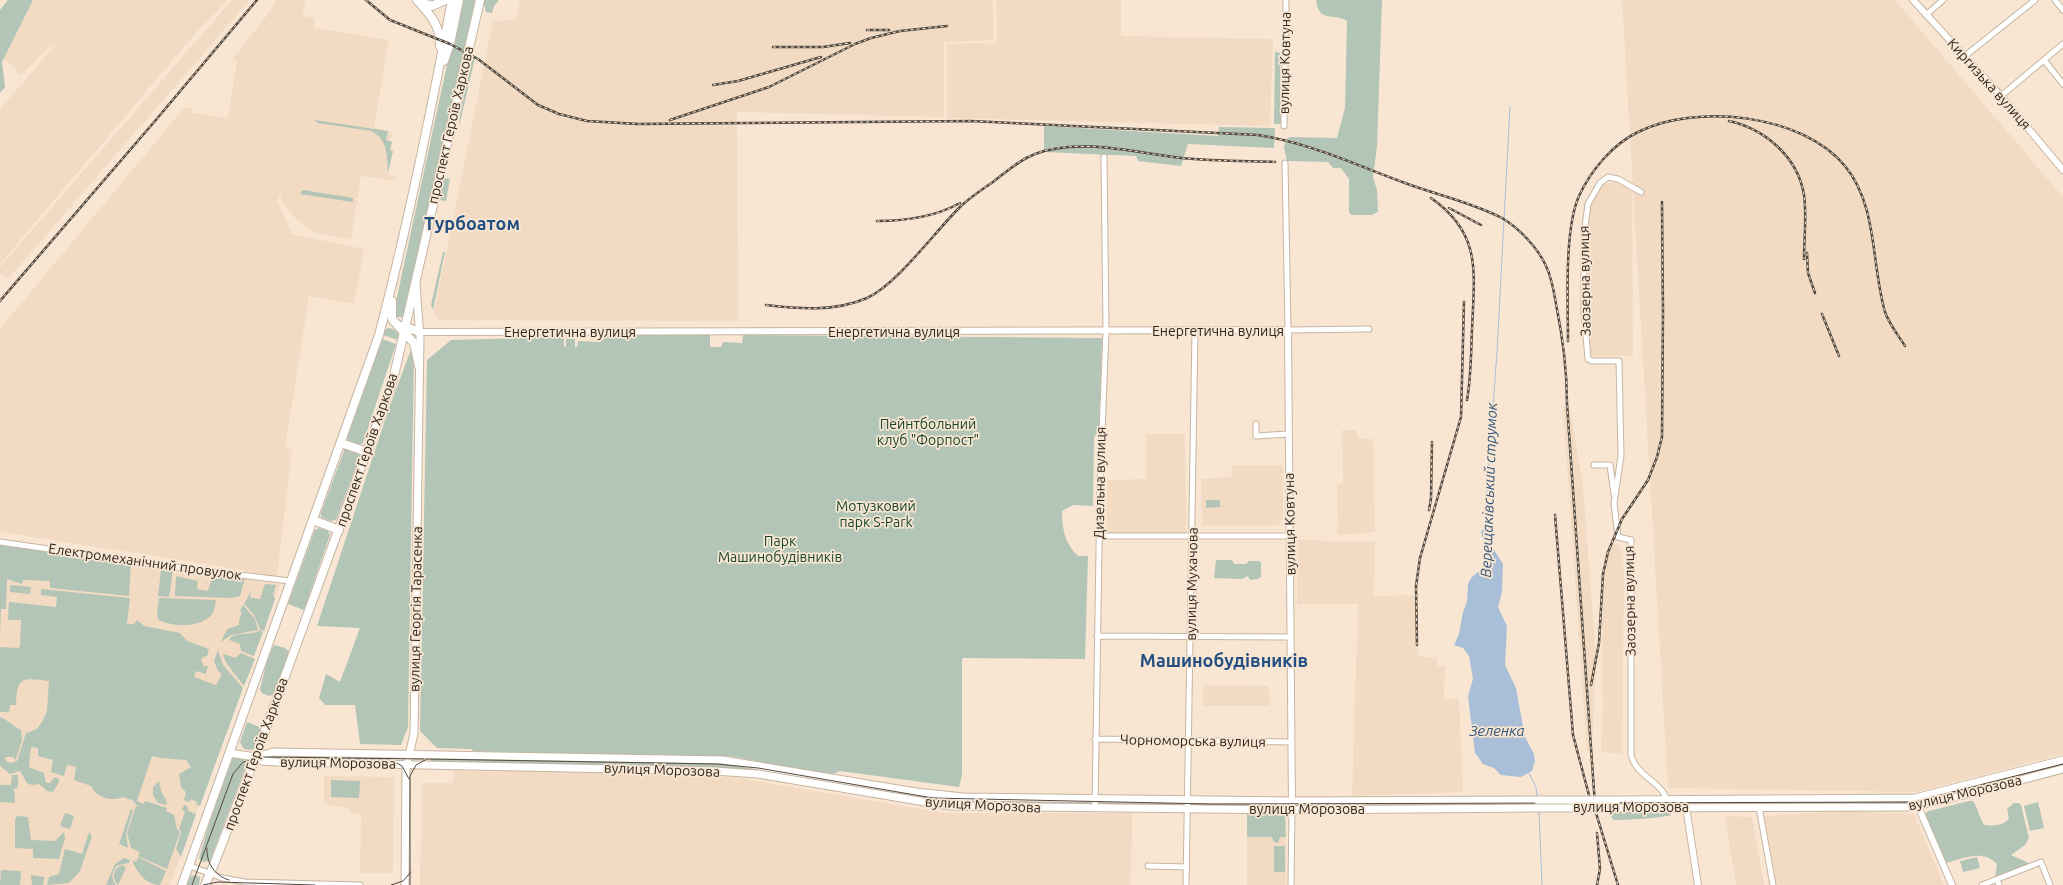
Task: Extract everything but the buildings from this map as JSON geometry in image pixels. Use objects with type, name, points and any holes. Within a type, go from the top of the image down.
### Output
[{"type":"main road","points":[[417,0],[432,6],[445,0]]},
{"type":"main road","points":[[417,0],[432,17],[438,32],[440,43],[438,74]]},
{"type":"main road","name":"проспект Героїв Харкова","points":[[182,885],[379,336],[393,285],[438,74],[452,0]]},
{"type":"main road","points":[[438,74],[450,47],[459,0]]},
{"type":"main road","name":"проспект Героїв Харкова","points":[[204,885],[250,771],[259,759],[393,380],[480,0]]},
{"type":"main road","name":"вулиця Георгія Тарасенка","points":[[405,885],[406,764],[414,733],[420,332],[416,282]]},
{"type":"main road","points":[[393,285],[391,314],[396,324],[405,330],[415,345],[419,366]]},
{"type":"main road","points":[[391,314],[394,318],[400,319],[409,314]]},
{"type":"main road","points":[[405,330],[420,332]]},
{"type":"main road","points":[[341,443],[367,452]]},
{"type":"main road","points":[[313,520],[339,530]]},
{"type":"main road","points":[[414,733],[417,747],[426,755]]},
{"type":"main road","name":"вулиця Морозова","points":[[259,759],[270,752],[723,760],[941,795],[963,797],[1537,804],[1617,808],[1918,806],[2063,769]]},
{"type":"main road","points":[[229,753],[259,759]]},
{"type":"main road","name":"вулиця Морозова","points":[[259,759],[714,771],[758,774],[949,806],[1292,810],[1537,804],[1668,798],[1921,797],[2063,760]]},
{"type":"main road","points":[[1796,798],[1796,807]]},
{"type":"main road","points":[[1902,798],[1902,807]]},
{"type":"street","name":"вулиця Ковтуна","points":[[1284,126],[1286,0]]},
{"type":"street","name":"Киргизька вулиця","points":[[1913,0],[2001,96],[2063,170]]},
{"type":"street","points":[[1926,15],[1943,0]]},
{"type":"street","points":[[1965,56],[2036,0]]},
{"type":"street","points":[[2055,0],[2063,10]]},
{"type":"street","points":[[2001,96],[2063,44]]},
{"type":"street","points":[[2044,60],[2063,84]]},
{"type":"street","name":"Дизельна вулиця","points":[[1095,808],[1099,536],[1106,331],[1104,157]]},
{"type":"street","name":"вулиця Ковтуна","points":[[1285,163],[1290,536],[1292,801],[1291,885]]},
{"type":"street","name":"Заозерна вулиця","points":[[1641,192],[1618,179],[1611,177],[1604,179],[1589,201],[1585,220],[1584,312],[1587,357],[1592,362],[1619,361],[1621,456],[1614,503],[1618,537],[1630,540],[1631,755],[1637,768],[1657,784],[1668,798]]},
{"type":"street","name":"Енергетична вулиця","points":[[420,332],[1369,329]]},
{"type":"street","name":"вулиця Мухачова","points":[[1186,885],[1190,740],[1195,330]]},
{"type":"street","points":[[1256,424],[1256,436],[1288,434]]},
{"type":"street","points":[[1594,465],[1610,465],[1611,480],[1615,496]]},
{"type":"street","points":[[1099,536],[1290,536]]},
{"type":"street","name":"Електромеханічний провулок","points":[[0,542],[168,566],[290,581]]},
{"type":"street","points":[[1097,636],[1191,635],[1290,637]]},
{"type":"street","name":"Чорноморська вулиця","points":[[1095,740],[1291,742]]},
{"type":"street","points":[[1668,798],[1668,807]]},
{"type":"street","points":[[1918,806],[1952,885]]},
{"type":"street","points":[[1686,807],[1698,885]]},
{"type":"street","points":[[1759,807],[1773,885]]},
{"type":"street","points":[[1982,885],[2041,862],[2050,885]]},
{"type":"street","points":[[190,866],[227,879],[245,882],[360,885]]},
{"type":"street","points":[[1148,866],[1187,867]]},
{"type":"street","points":[[1997,879],[1999,885]]},
{"type":"shaded area","points":[[33,0],[228,0],[194,35],[0,264],[0,109],[55,46],[63,40],[46,50],[21,75],[4,58]]},
{"type":"shaded area","points":[[232,0],[250,0],[8,279],[0,272],[0,267]]},
{"type":"shaded area","points":[[277,0],[305,0],[303,16],[315,18],[314,28],[389,40],[374,128],[393,132],[389,141],[392,142],[390,150],[393,151],[388,174],[396,176],[395,181],[361,176],[351,239],[315,233],[295,218],[281,201],[281,195],[279,195],[278,202],[292,234],[364,249],[354,304],[309,296],[285,448],[292,450],[277,577],[219,566],[0,532],[0,329],[185,107],[193,109],[193,113],[228,118],[237,61],[232,60]]},
{"type":"shaded area","name":"Турбоатом","points":[[520,0],[993,0],[994,40],[944,42],[944,117],[737,112],[738,321],[439,320],[434,313],[493,21],[516,20]]},
{"type":"shaded area","points":[[996,0],[1121,0],[1121,36],[1273,39],[1270,126],[947,118],[947,44],[997,43]]},
{"type":"shaded area","points":[[1622,0],[1895,0],[2063,197],[2063,754],[1916,792],[1668,788]]},
{"type":"shaded area","points":[[1602,183],[1620,183],[1632,192],[1633,356],[1589,356],[1587,229],[1589,205]]},
{"type":"shaded area","points":[[1563,407],[1570,407],[1583,486],[1596,660],[1592,751],[1587,751]]},
{"type":"shaded area","points":[[1342,430],[1356,430],[1358,438],[1373,439],[1375,532],[1338,535],[1337,485],[1343,481]]},
{"type":"shaded area","points":[[1146,434],[1185,434],[1186,533],[1107,534],[1107,480],[1147,479]]},
{"type":"shaded area","points":[[1233,465],[1281,465],[1283,468],[1283,520],[1280,520],[1280,525],[1202,526],[1201,479],[1231,477]]},
{"type":"shaded area","points":[[1298,540],[1375,542],[1374,596],[1414,595],[1418,656],[1437,659],[1438,667],[1445,666],[1444,699],[1459,699],[1463,792],[1352,796],[1358,604],[1297,604]]},
{"type":"shaded area","points":[[1610,543],[1619,545],[1624,570],[1622,754],[1601,752],[1603,709],[1602,624],[1605,554]]},
{"type":"shaded area","points":[[0,545],[280,584],[170,885],[0,885]]},
{"type":"shaded area","points":[[1203,685],[1268,686],[1270,706],[1203,706]]},
{"type":"shaded area","points":[[533,769],[634,771],[739,778],[944,813],[1132,813],[1131,885],[420,885],[422,783],[453,783],[454,770],[489,772]]},
{"type":"shaded area","points":[[324,776],[394,777],[393,873],[360,873],[361,814],[350,813],[349,808],[324,804]]},
{"type":"shaded area","points":[[1840,811],[1914,814],[1944,885],[1776,885],[1764,816]]},
{"type":"shaded area","points":[[1725,816],[1752,817],[1764,885],[1736,885]]},
{"type":"shaded area","points":[[1247,837],[1286,837],[1286,885],[1247,885]]},
{"type":"green space","points":[[8,0],[33,0],[2,62],[5,87],[0,93],[0,10]]},
{"type":"green space","points":[[461,0],[475,0],[406,312],[402,317],[397,317],[394,311]]},
{"type":"green space","points":[[483,0],[499,0],[494,6],[492,13],[486,12]]},
{"type":"green space","points":[[1316,0],[1382,0],[1377,146],[1373,177],[1377,190],[1378,212],[1372,215],[1351,215],[1349,212],[1349,179],[1341,168],[1333,168],[1328,162],[1287,161],[1284,147],[1286,139],[1290,137],[1337,138],[1345,108],[1347,21],[1342,18],[1323,15],[1320,12]]},
{"type":"green space","points":[[1275,52],[1280,53],[1281,124],[1274,124]]},
{"type":"green space","points":[[472,57],[475,58],[459,127],[460,113]]},
{"type":"green space","points":[[315,120],[388,131],[386,140],[392,142],[390,150],[393,151],[388,173],[386,149],[384,143],[377,134],[371,131],[318,123]]},
{"type":"green space","points":[[1044,126],[1218,136],[1219,127],[1275,128],[1274,148],[1188,144],[1181,166],[1138,161],[1136,156],[1044,152]]},
{"type":"green space","points":[[443,178],[450,179],[446,201],[439,200]]},
{"type":"green space","points":[[303,190],[353,198],[353,202],[300,194]]},
{"type":"green space","points":[[443,252],[445,252],[433,310],[431,305]]},
{"type":"green space","points":[[390,328],[395,330],[399,335],[398,340],[383,335],[386,329]]},
{"type":"green space","name":"Парк Машинобудівників","points":[[608,335],[710,335],[710,347],[721,347],[723,342],[742,343],[743,335],[1102,338],[1099,430],[1094,437],[1093,506],[1073,505],[1062,511],[1067,541],[1078,556],[1088,556],[1085,659],[962,658],[962,775],[959,787],[840,771],[833,774],[813,772],[730,756],[717,758],[477,754],[471,749],[437,748],[420,731],[427,360],[451,340],[564,337],[564,347],[566,347],[566,339],[575,339],[575,347],[577,347],[578,341],[600,342]]},
{"type":"green space","points":[[382,339],[396,344],[363,443],[359,445],[348,442],[347,439]]},
{"type":"green space","points":[[412,347],[414,352],[408,727],[401,745],[360,744],[355,705],[325,705],[319,698],[326,674],[340,682],[360,628],[317,626],[388,411]]},
{"type":"green space","points":[[345,448],[361,453],[336,520],[330,521],[321,517],[321,513]]},
{"type":"green space","points":[[1206,500],[1220,500],[1220,507],[1206,508]]},
{"type":"green space","points":[[319,528],[328,531],[330,535],[304,610],[288,604],[315,530]]},
{"type":"green space","points":[[0,544],[131,562],[129,596],[50,588],[50,581],[23,580],[22,584],[7,579],[6,609],[1,609],[0,635]]},
{"type":"green space","points":[[1216,560],[1232,560],[1234,564],[1246,564],[1249,561],[1259,561],[1261,563],[1261,577],[1250,580],[1248,576],[1242,579],[1214,578]]},
{"type":"green space","points":[[161,570],[173,570],[169,597],[158,596]]},
{"type":"green space","points":[[213,573],[245,578],[240,596],[232,598],[175,596],[176,576],[198,581],[197,589],[208,591]]},
{"type":"green space","points":[[265,584],[276,585],[273,595],[275,599],[264,631],[260,629],[254,615],[244,604],[251,591],[250,598],[260,599]]},
{"type":"green space","points":[[10,585],[31,587],[30,594],[10,592]]},
{"type":"green space","points":[[41,589],[130,598],[127,624],[134,624],[137,620],[144,626],[180,633],[187,641],[209,649],[207,656],[203,657],[201,661],[204,666],[208,666],[206,674],[196,671],[194,677],[216,685],[222,674],[218,671],[214,661],[218,650],[223,665],[243,688],[200,806],[196,804],[197,802],[191,799],[189,802],[184,800],[186,792],[181,787],[179,774],[191,767],[186,760],[152,756],[137,801],[144,804],[145,801],[167,808],[166,811],[174,815],[177,829],[180,832],[167,869],[138,856],[140,852],[131,848],[127,833],[136,806],[139,807],[132,800],[123,797],[110,799],[101,796],[91,786],[74,780],[76,767],[67,765],[64,776],[51,772],[53,760],[38,756],[38,748],[31,747],[29,767],[44,773],[46,783],[50,783],[55,777],[59,779],[59,782],[53,792],[47,791],[39,784],[32,785],[27,783],[20,771],[10,774],[0,766],[0,717],[21,730],[22,740],[16,759],[15,760],[14,757],[5,757],[6,761],[11,763],[17,761],[26,733],[37,729],[47,711],[49,681],[33,679],[23,681],[20,684],[16,705],[10,705],[9,712],[0,712],[0,647],[18,648],[20,646],[21,620],[8,620],[9,602],[56,607],[57,597],[41,595]]},
{"type":"green space","points":[[159,598],[216,600],[214,611],[208,618],[195,624],[179,625],[164,622],[158,619],[157,613]]},
{"type":"green space","points":[[243,605],[255,619],[258,630],[231,635],[221,642],[227,629],[239,625],[242,612],[240,611]]},
{"type":"green space","points":[[260,630],[263,632],[254,656],[241,651],[240,644],[229,640],[235,635],[252,633]]},
{"type":"green space","points":[[274,645],[285,648],[290,653],[275,694],[269,696],[262,693],[260,689],[267,661]]},
{"type":"green space","points":[[241,653],[255,659],[244,686],[227,664],[223,656],[224,654],[235,658]]},
{"type":"green space","points":[[263,720],[265,721],[256,747],[250,750],[244,749],[240,742],[247,722],[260,727]]},
{"type":"green space","points":[[267,755],[390,756],[390,762],[266,760]]},
{"type":"green space","points":[[236,757],[244,760],[246,766],[210,861],[203,862],[199,858],[211,818],[232,759]]},
{"type":"green space","points":[[431,757],[726,764],[934,796],[1092,800],[1093,806],[949,804],[760,773],[431,763]]},
{"type":"green space","points":[[2063,762],[2063,767],[1905,806],[1905,800]]},
{"type":"green space","points":[[12,775],[18,775],[18,787],[14,789],[15,801],[14,803],[0,802],[0,785],[11,785]]},
{"type":"green space","points":[[331,780],[360,781],[359,798],[331,797]]},
{"type":"green space","points":[[159,781],[161,791],[167,802],[166,805],[158,803],[153,795],[153,787]]},
{"type":"green space","points":[[1096,800],[1188,801],[1187,807],[1096,806]]},
{"type":"green space","points":[[1795,800],[1795,805],[1672,805],[1672,801]]},
{"type":"green space","points":[[1798,800],[1901,800],[1901,806],[1798,805]]},
{"type":"green space","points":[[1191,801],[1291,802],[1291,809],[1191,807]]},
{"type":"green space","points":[[1665,801],[1665,806],[1400,808],[1400,802]]},
{"type":"green space","points":[[1973,801],[1984,825],[1998,825],[2004,823],[2009,818],[2007,809],[2014,803],[2019,803],[2021,805],[2029,838],[2025,845],[2011,855],[2033,865],[1995,878],[1997,864],[1991,859],[1985,857],[1971,856],[1943,864],[1922,815],[1929,811]]},
{"type":"green space","points":[[1397,802],[1397,807],[1296,809],[1295,803]]},
{"type":"green space","points":[[2038,802],[2044,828],[2030,831],[2024,806]]},
{"type":"green space","points":[[184,805],[187,806],[188,811],[196,814],[181,857],[176,849],[181,832],[179,829],[185,812],[182,809]]},
{"type":"green space","points":[[131,809],[133,810],[126,834],[128,848],[119,844]]},
{"type":"green space","points":[[1670,811],[1671,815],[1667,816],[1644,819],[1614,820],[1607,812]]},
{"type":"green space","points":[[65,813],[74,816],[70,829],[60,826]]},
{"type":"green space","points":[[1247,813],[1285,813],[1286,837],[1280,837],[1278,843],[1274,842],[1272,837],[1247,837]]},
{"type":"green space","points":[[17,816],[28,817],[31,840],[55,841],[64,832],[65,838],[59,859],[33,858],[33,849],[15,848],[15,819]]},
{"type":"green space","points":[[89,832],[92,836],[80,871],[69,883],[47,885],[49,877],[59,874],[65,849],[82,854]]},
{"type":"green space","points":[[1274,846],[1285,846],[1285,872],[1274,872]]},
{"type":"green space","points":[[138,857],[166,871],[160,885],[155,885],[147,881],[140,875],[133,863],[133,860],[136,862]]},
{"type":"green space","points":[[1977,857],[1980,868],[1963,872],[1960,861]]},
{"type":"green space","points":[[124,858],[130,860],[129,863],[118,865],[113,872],[112,877],[116,885],[106,885],[115,864]]},
{"type":"green space","points":[[123,865],[126,868],[118,885],[114,879],[114,873],[117,868]]},
{"type":"green space","points":[[1,870],[21,871],[20,885],[0,885]]},
{"type":"green space","points":[[31,875],[44,877],[43,885],[32,885]]},
{"type":"green space","points":[[194,875],[200,877],[199,885],[187,885],[190,877]]},
{"type":"water","name":"Зеленка","points":[[1489,528],[1492,532],[1492,547],[1503,564],[1502,592],[1498,607],[1507,626],[1505,665],[1516,688],[1525,737],[1534,754],[1535,761],[1532,771],[1521,777],[1501,775],[1494,768],[1483,764],[1475,753],[1468,696],[1473,679],[1469,656],[1463,648],[1454,645],[1459,634],[1463,612],[1467,602],[1468,584],[1471,578],[1487,564],[1487,551],[1481,532],[1483,529]]},
{"type":"waterway","name":"Верещаківський струмок","points":[[1487,529],[1485,519],[1497,351],[1510,107]]},
{"type":"waterway","name":"Верещаківський струмок","points":[[1529,773],[1536,787],[1537,796]]},
{"type":"waterway","name":"Верещаківський струмок","points":[[1539,811],[1542,885]]},
{"type":"tram line","points":[[192,885],[233,774],[243,762],[264,757],[424,759]]},
{"type":"tram line","points":[[410,885],[410,776],[416,765],[427,759],[717,764],[758,768],[933,798],[1211,804],[1912,802],[2063,764]]},
{"type":"tram line","points":[[391,760],[402,766],[409,779]]},
{"type":"tram line","points":[[207,848],[208,859],[212,868],[224,878],[229,880]]},
{"type":"tram line","points":[[391,885],[403,881],[411,872]]},
{"type":"tram line","points":[[203,885],[218,882],[315,885]]},
{"type":"railway","points":[[0,301],[257,0]]},
{"type":"railway","points":[[366,0],[390,20],[450,44],[478,59],[538,105],[559,114],[587,121],[638,124],[971,121],[1258,135],[1296,143],[1333,155],[1405,183],[1478,207],[1508,222],[1521,233],[1543,259],[1550,275],[1561,329],[1567,391],[1596,813],[1618,885]]},
{"type":"railway","points":[[670,120],[769,87],[855,44],[871,38],[900,31],[947,26]]},
{"type":"railway","points":[[867,30],[889,30]]},
{"type":"railway","points":[[773,47],[823,47],[850,43]]},
{"type":"railway","points":[[713,85],[738,81],[821,57]]},
{"type":"railway","points":[[1568,341],[1568,267],[1571,227],[1574,210],[1579,196],[1596,167],[1620,143],[1638,132],[1662,123],[1689,118],[1718,116],[1748,119],[1776,125],[1803,135],[1826,148],[1845,166],[1856,182],[1868,217],[1877,275],[1885,312],[1891,325],[1905,346]]},
{"type":"railway","points":[[1729,121],[1742,125],[1767,138],[1778,147],[1795,169],[1801,181],[1805,203],[1804,259]]},
{"type":"railway","points":[[766,305],[791,308],[817,308],[842,306],[867,298],[891,282],[949,218],[971,197],[1013,166],[1035,154],[1052,149],[1088,146],[1181,158],[1275,162]]},
{"type":"railway","points":[[1431,198],[1448,212],[1460,226],[1472,256],[1474,291],[1471,365],[1467,400]]},
{"type":"railway","points":[[1591,685],[1599,643],[1603,574],[1608,552],[1622,519],[1648,480],[1657,457],[1662,437],[1662,202]]},
{"type":"railway","points":[[877,221],[899,220],[930,215],[941,212],[960,203]]},
{"type":"railway","points":[[1449,208],[1481,225]]},
{"type":"railway","points":[[1807,253],[1808,273],[1815,293]]},
{"type":"railway","points":[[1417,645],[1416,586],[1420,558],[1461,417],[1464,302]]},
{"type":"railway","points":[[1822,314],[1839,356]]},
{"type":"railway","points":[[1429,510],[1431,498],[1432,442]]},
{"type":"railway","points":[[1555,515],[1573,735],[1590,799]]},
{"type":"railway","points":[[1597,833],[1600,869],[1597,885]]},
{"type":"district","name":"Турбоатом","points":[[472,224]]},
{"type":"district","name":"Машинобудівників","points":[[1224,661]]},
{"type":"park label","name":"Пейнтбольний клуб \"Форпост\"","points":[[928,432]]},
{"type":"park label","name":"Мотузковий парк S-Park","points":[[876,514]]}]
